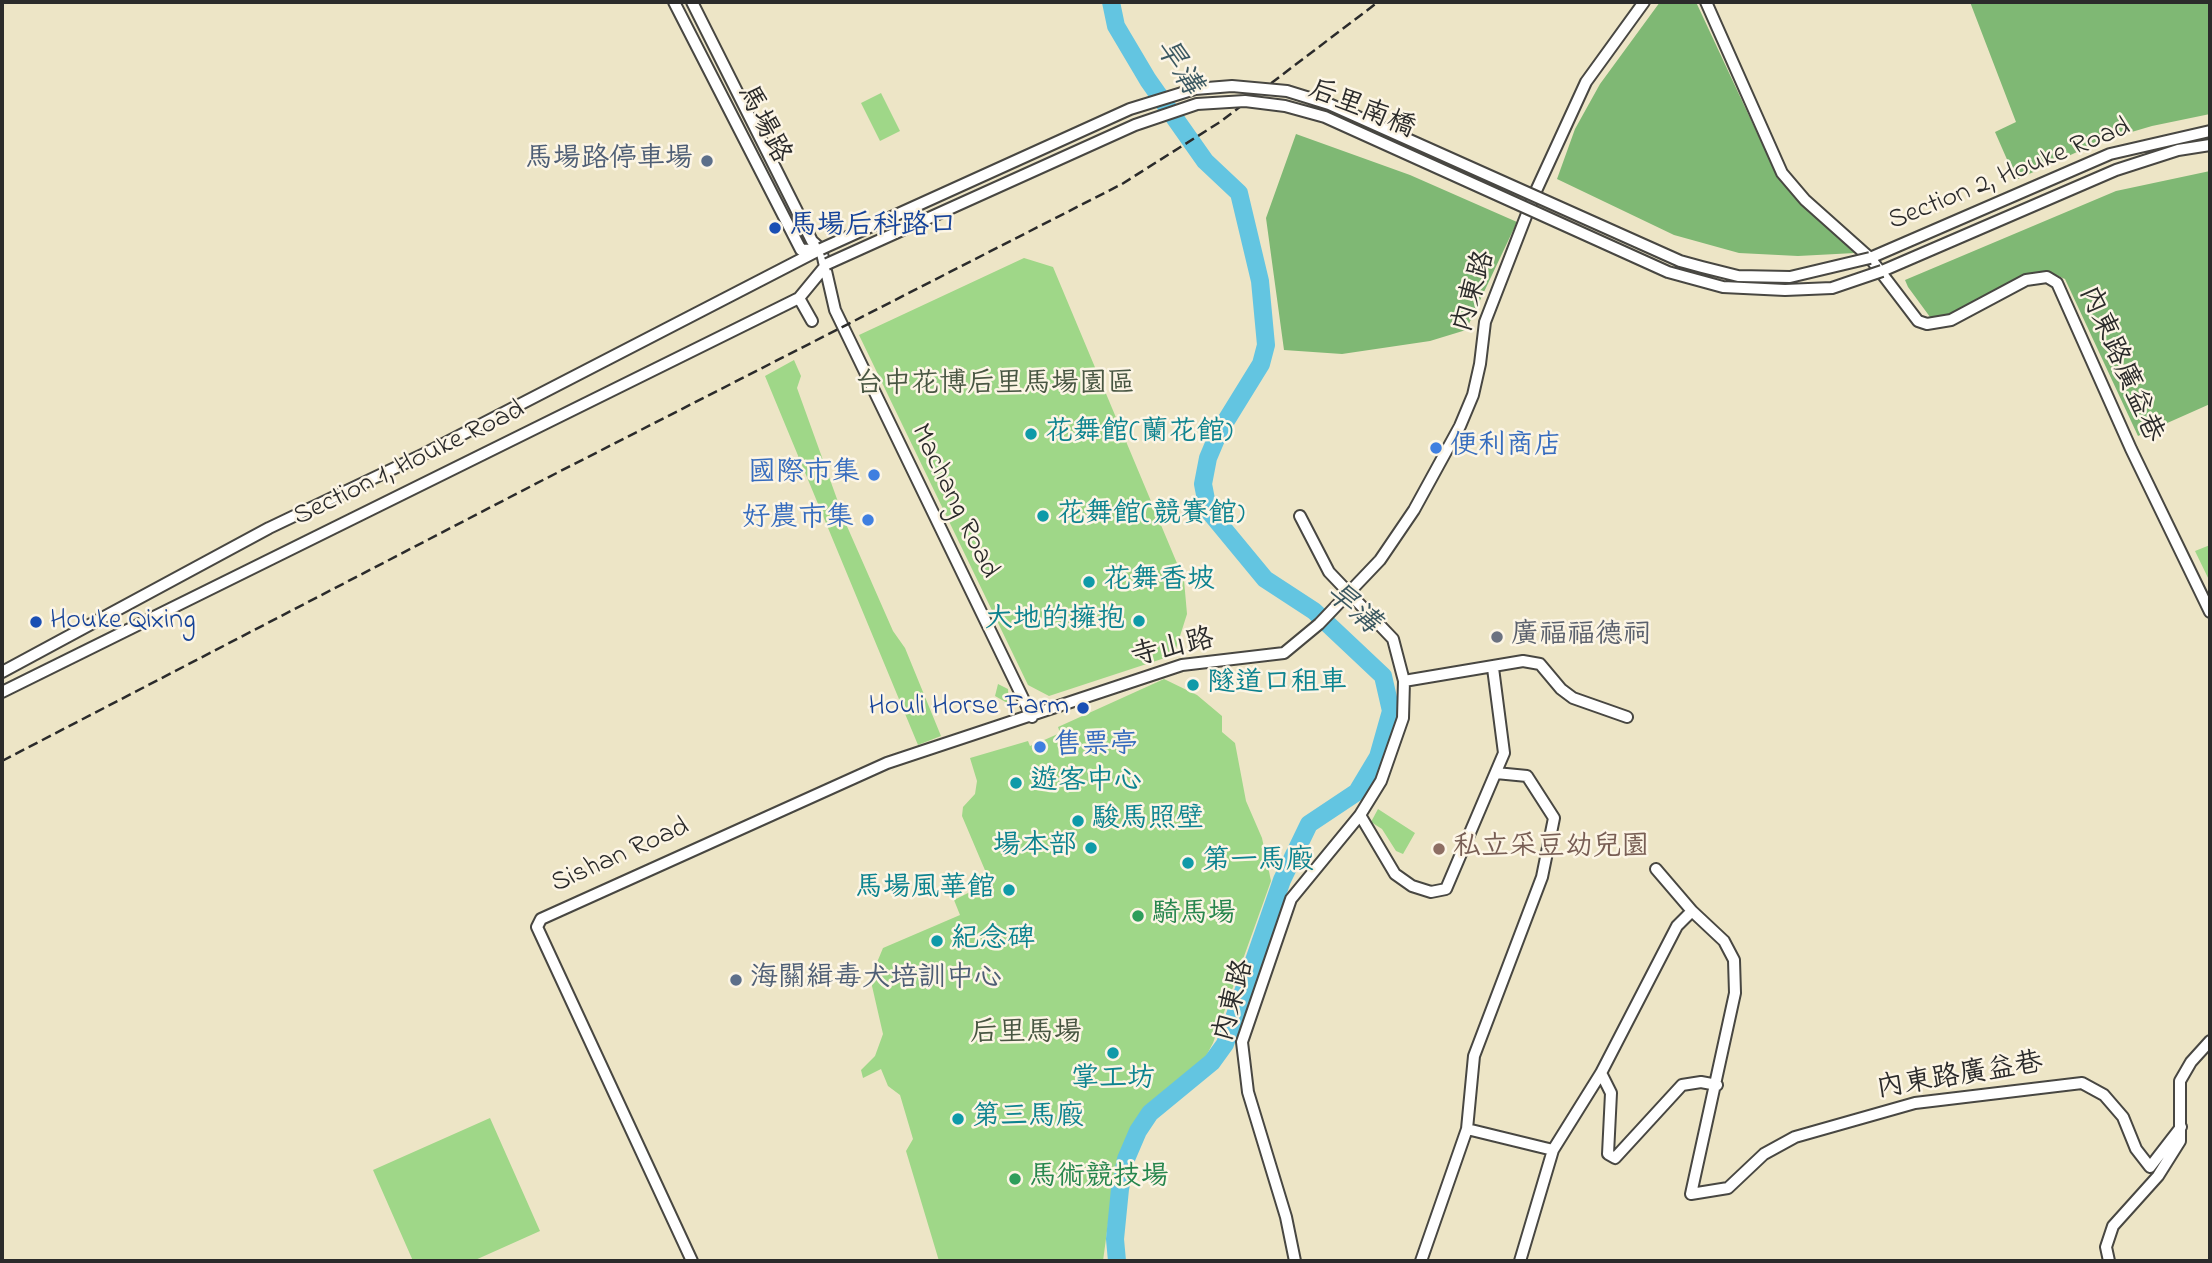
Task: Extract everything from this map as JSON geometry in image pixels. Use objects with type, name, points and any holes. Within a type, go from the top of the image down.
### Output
[{"type":"street","name":"馬場路","points":[[674,2],[801,250],[821,249]]},
{"type":"street","name":"馬場路","points":[[692,2],[812,241],[821,249],[827,264]]},
{"type":"street","name":"內東路","points":[[1333,609],[1398,535],[1460,426],[1480,364],[1485,322],[1535,193],[1586,82],[1644,2]]},
{"type":"street","name":"內東路廣益巷","points":[[1706,2],[1782,173],[1805,200],[1882,271],[1912,314],[1927,324],[1951,320],[2026,280],[2047,277],[2057,283],[2131,449],[2210,612]]},
{"type":"street","name":"后里南橋","points":[[821,249],[1130,109],[1195,89],[1232,86],[1287,91],[1329,104],[1680,261],[1702,267],[1738,276],[1790,277],[1870,258]]},
{"type":"street","name":"后里南橋","points":[[827,264],[1135,125],[1197,104],[1245,101],[1285,106],[1325,117],[1668,272],[1701,281],[1723,286],[1784,290],[1832,288],[1882,271]]},
{"type":"street","name":"Section 2, Houke Road","points":[[1870,258],[2109,154],[2172,137],[2210,131]]},
{"type":"street","name":"Section 2, Houke Road","points":[[1882,271],[2116,170],[2178,150],[2210,145]]},
{"type":"street","name":"Section 1, Houke Road","points":[[2,672],[257,534],[424,454],[821,249]]},
{"type":"street","name":"Section 1, Houke Road","points":[[2,692],[799,298],[827,264]]},
{"type":"street","name":"Machang Road","points":[[827,264],[835,310],[1031,717]]},
{"type":"street","points":[[799,298],[812,321]]},
{"type":"street","points":[[1300,516],[1329,572],[1349,591]]},
{"type":"street","name":"內東路","points":[[1295,1261],[1286,1217],[1248,1092],[1242,1042],[1291,899],[1360,816],[1381,781],[1395,748],[1403,718],[1404,681],[1393,639],[1349,591]]},
{"type":"street","name":"寺山路","points":[[1031,717],[1182,665],[1284,653],[1333,609]]},
{"type":"street","points":[[1404,681],[1523,661],[1541,664],[1561,689],[1573,698],[1627,717]]},
{"type":"street","points":[[1360,816],[1395,874],[1412,886],[1431,892],[1446,889],[1504,753],[1493,668]]},
{"type":"street","name":"Sishan Road","points":[[692,1261],[537,927],[541,919],[887,763],[1031,717]]},
{"type":"street","points":[[1421,1261],[1467,1129],[1474,1056],[1542,877],[1555,818],[1527,776],[1496,773]]},
{"type":"street","name":"內東路廣益巷","points":[[1656,869],[1692,911],[1724,941],[1734,960],[1735,993],[1717,1085],[1690,1194],[1728,1188],[1764,1154],[1795,1137],[1915,1103],[2082,1083],[2104,1094],[2123,1117],[2136,1149],[2150,1167],[2181,1127]]},
{"type":"street","points":[[1520,1261],[1553,1150],[1601,1073],[1677,926],[1692,911]]},
{"type":"street","points":[[2109,1261],[2106,1247],[2113,1226],[2158,1176],[2180,1141],[2180,1080],[2191,1062],[2210,1041]]},
{"type":"street","points":[[1601,1073],[1611,1093],[1608,1154],[1615,1158],[1682,1085],[1701,1082],[1717,1085]]},
{"type":"street","points":[[1467,1129],[1553,1150]]},
{"type":"green space","points":[[1660,2],[1696,2],[1778,178],[1855,253],[1798,256],[1739,253],[1674,235],[1557,179],[1575,129],[1600,84]]},
{"type":"green space","points":[[1970,2],[2210,2],[2210,114],[2152,126],[2101,141],[2016,180],[1995,132],[2016,122]]},
{"type":"green space","points":[[881,93],[900,131],[880,141],[861,103]]},
{"type":"green space","points":[[1296,134],[1410,175],[1517,222],[1466,330],[1430,341],[1342,354],[1284,350],[1266,218]]},
{"type":"green space","points":[[2210,171],[2210,404],[2138,436],[2065,279],[2049,272],[1946,317],[1930,317],[1905,280],[2116,191]]},
{"type":"green space","name":"台中花博后里馬場園區","points":[[1024,258],[1053,267],[1184,580],[1187,614],[1174,655],[1049,696],[1028,685],[859,335]]},
{"type":"green space","name":"台中花博后里馬場園區","points":[[794,360],[801,376],[797,388],[846,524],[893,631],[905,648],[941,736],[918,745],[765,376]]},
{"type":"green space","points":[[2210,545],[2210,582],[2195,551]]},
{"type":"green space","name":"后里馬場","points":[[1164,679],[1197,695],[1222,716],[1222,732],[1235,743],[1246,801],[1262,838],[1271,881],[1213,1043],[1205,1058],[1144,1107],[1132,1126],[1114,1179],[1103,1261],[939,1261],[906,1151],[913,1139],[900,1095],[888,1086],[881,1069],[863,1078],[861,1070],[875,1056],[883,1034],[872,986],[873,972],[883,948],[960,915],[954,900],[990,882],[962,816],[963,807],[975,794],[977,781],[970,758],[1028,741],[1030,746],[1060,733],[1058,727]]},
{"type":"green space","points":[[998,684],[1008,689],[1009,704],[995,696]]},
{"type":"green space","points":[[1378,809],[1415,833],[1403,854],[1396,851],[1382,829],[1371,822]]},
{"type":"green space","points":[[490,1118],[540,1231],[473,1261],[413,1261],[373,1170]]},
{"type":"waterway","name":"旱溝","points":[[1111,2],[1116,26],[1148,80],[1205,161],[1239,193],[1260,281],[1266,345],[1261,364],[1219,432],[1208,458],[1203,484],[1208,510],[1265,579],[1314,611],[1383,676],[1391,711],[1378,757],[1357,792],[1309,824],[1282,880],[1225,1044],[1212,1062],[1150,1113],[1138,1131],[1126,1159],[1120,1189],[1115,1239],[1117,1261]]},
{"type":"railway","points":[[2,761],[1122,184],[1220,122],[1378,2]]},
{"type":"place","name":"馬場路停車場","points":[[707,161]]},
{"type":"place","name":"馬場后科路口","points":[[775,228]]},
{"type":"place","name":"花舞館(蘭花館)","points":[[1031,434]]},
{"type":"place","name":"便利商店","points":[[1436,448]]},
{"type":"place","name":"國際市集","points":[[874,475]]},
{"type":"place","name":"花舞館(競賽館)","points":[[1043,516]]},
{"type":"place","name":"好農市集","points":[[868,520]]},
{"type":"place","name":"花舞香坡","points":[[1089,582]]},
{"type":"place","name":"大地的擁抱","points":[[1139,621]]},
{"type":"place","name":"Houke Qixing","points":[[36,622]]},
{"type":"place","name":"廣福福德祠","points":[[1497,637]]},
{"type":"place","name":"隧道口租車","points":[[1193,685]]},
{"type":"place","name":"Houli Horse Farm","points":[[1083,708]]},
{"type":"place","name":"售票亭","points":[[1040,747]]},
{"type":"place","name":"遊客中心","points":[[1016,783]]},
{"type":"place","name":"駿馬照壁","points":[[1078,821]]},
{"type":"place","name":"場本部","points":[[1091,848]]},
{"type":"place","name":"私立采豆幼兒園","points":[[1439,849]]},
{"type":"place","name":"第一馬廄","points":[[1188,863]]},
{"type":"place","name":"馬場風華館","points":[[1009,890]]},
{"type":"place","name":"騎馬場","points":[[1138,916]]},
{"type":"place","name":"紀念碑","points":[[937,941]]},
{"type":"place","name":"海關緝毒犬培訓中心","points":[[736,980]]},
{"type":"place","name":"掌工坊","points":[[1113,1053]]},
{"type":"place","name":"第三馬廄","points":[[958,1119]]},
{"type":"place","name":"馬術競技場","points":[[1015,1179]]}]
